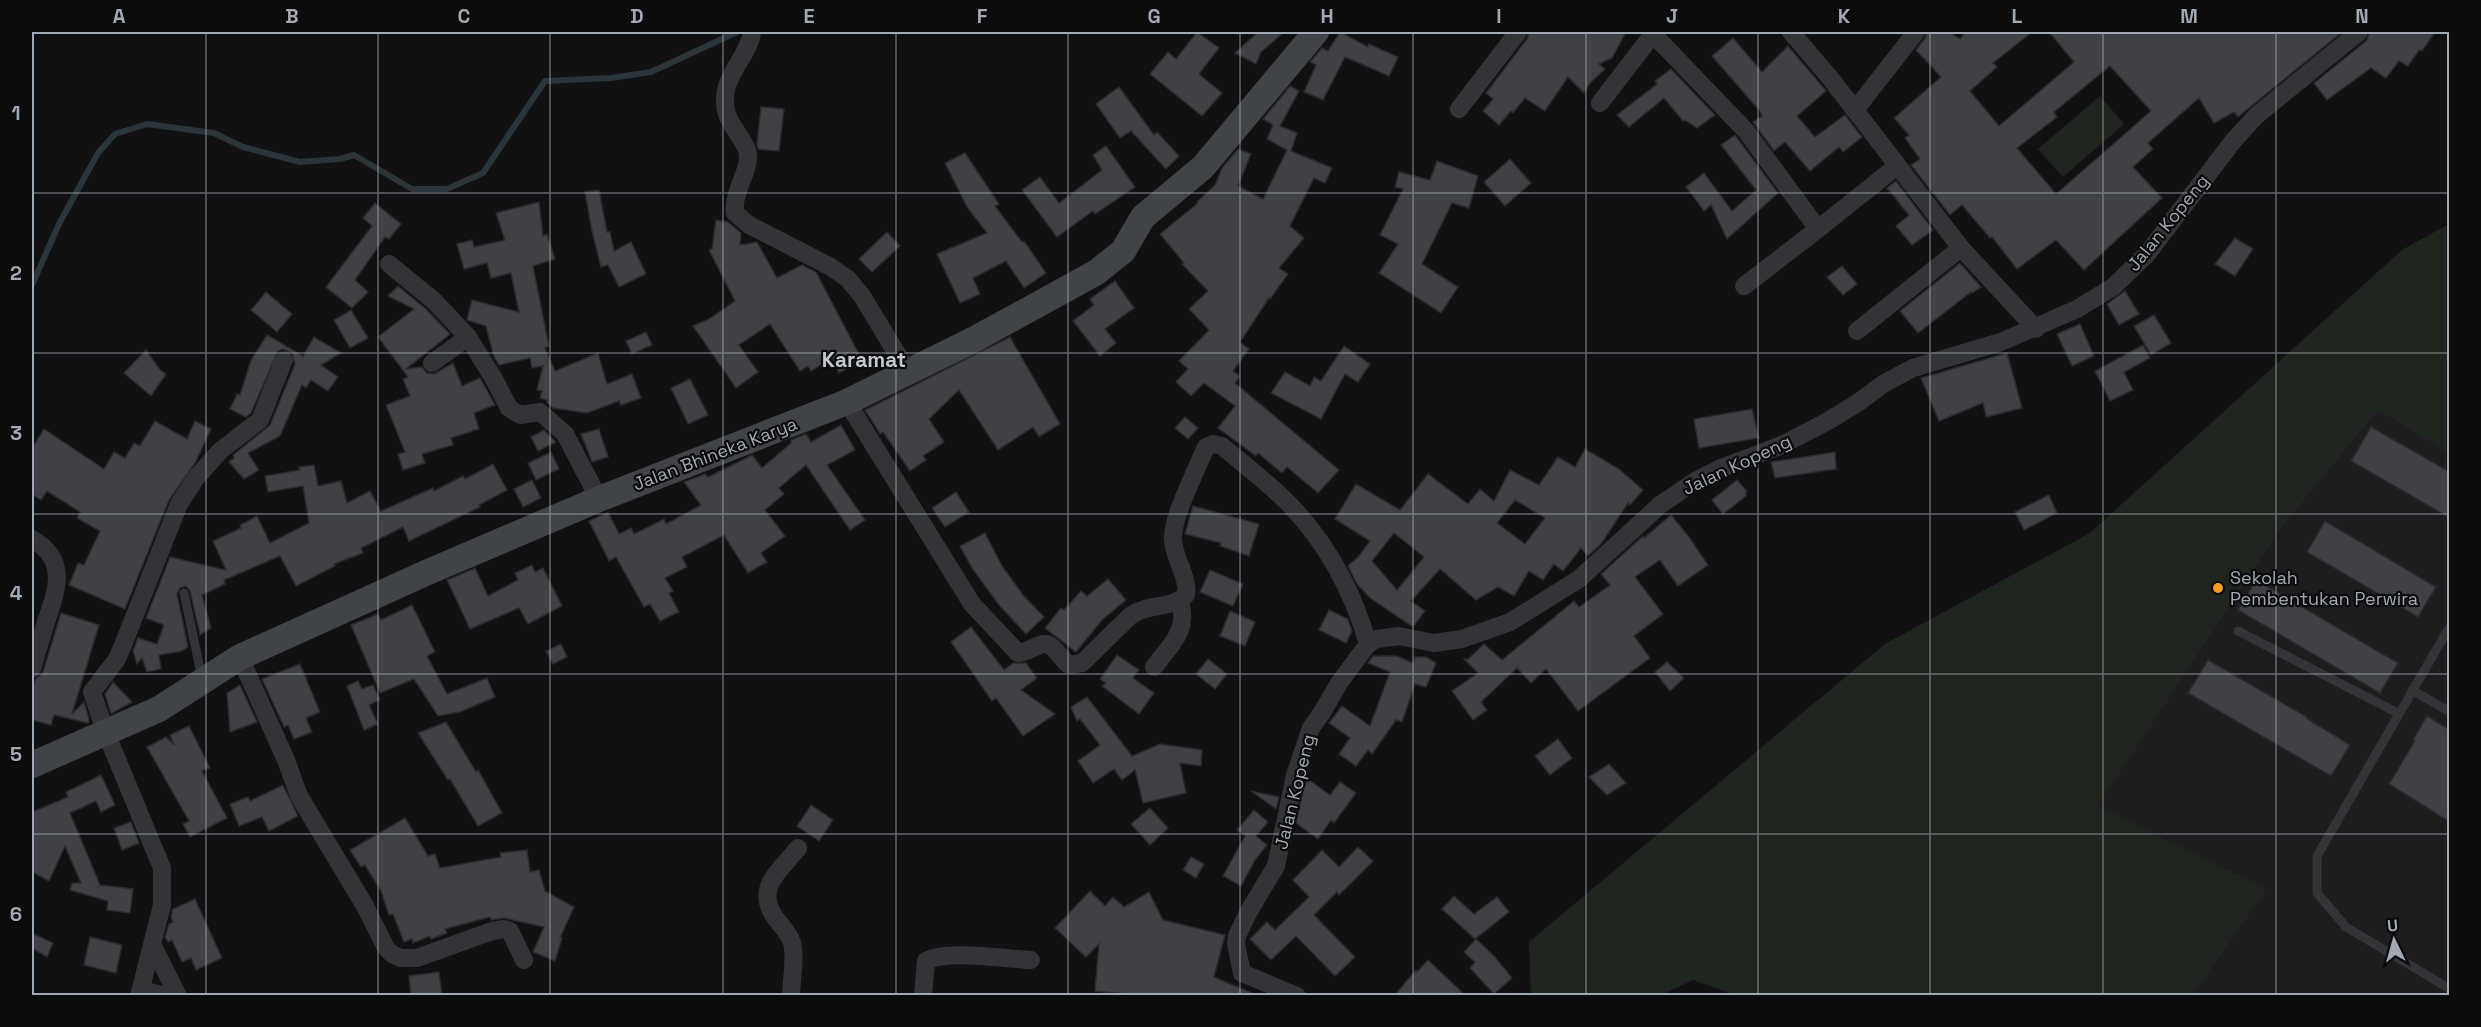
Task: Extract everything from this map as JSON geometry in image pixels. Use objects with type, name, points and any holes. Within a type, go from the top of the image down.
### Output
[{"type":"street","points":[[752,32],[751,42],[739,58],[726,90],[725,107],[730,124],[747,150],[748,159],[734,202],[735,213],[749,225],[831,267],[848,279],[862,296],[908,372]]},
{"type":"street","name":"Jalan Bhineka Karya","points":[[32,765],[159,709],[240,657],[428,572],[599,499],[847,402],[986,333],[1112,262],[1123,251],[1143,217],[1203,167],[1316,32]]},
{"type":"street","points":[[1459,109],[1518,32]]},
{"type":"street","points":[[1791,32],[1855,110],[1961,248],[2036,329]]},
{"type":"street","points":[[1855,110],[1916,32]]},
{"type":"street","name":"Jalan Kopeng","points":[[1297,996],[1242,973],[1236,944],[1237,936],[1276,866],[1288,819],[1295,775],[1311,728],[1349,668],[1368,644],[1377,639],[1400,636],[1434,643],[1443,642],[1462,639],[1510,622],[1579,579],[1660,505],[1697,480],[1719,469],[1782,446],[1828,422],[1883,384],[1913,368],[2001,342],[2036,329],[2078,309],[2113,287],[2147,254],[2234,140],[2257,115],[2359,32]]},
{"type":"street","points":[[1600,103],[1654,33],[1746,131],[1818,229]]},
{"type":"street","points":[[1744,286],[1896,166]]},
{"type":"street","points":[[1857,331],[1961,248]]},
{"type":"street","points":[[389,264],[434,301],[468,337],[509,408],[520,415],[540,412],[565,434],[599,499]]},
{"type":"street","points":[[432,363],[468,337]]},
{"type":"street","points":[[167,996],[140,993],[162,905],[162,868],[106,734],[92,692],[117,659],[179,504],[196,478],[220,451],[260,420],[284,360]]},
{"type":"street","points":[[847,402],[972,604],[1018,653],[1027,652],[1044,644],[1050,645],[1069,665],[1076,665],[1094,654],[1138,610],[1171,604],[1180,601],[1186,595],[1187,587],[1173,547],[1175,522],[1206,447],[1217,444],[1289,504],[1319,539],[1340,572],[1352,597],[1368,644]]},
{"type":"street","points":[[32,539],[49,552],[54,563],[57,584],[32,669]]},
{"type":"street","points":[[1154,667],[1182,628],[1184,612],[1180,601]]},
{"type":"street","points":[[240,657],[286,760],[299,796],[365,906],[386,948],[392,954],[406,959],[417,958],[492,931],[504,929],[510,931],[524,960]]},
{"type":"street","points":[[791,996],[793,944],[766,902],[766,889],[798,848]]},
{"type":"street","points":[[153,946],[177,996]]},
{"type":"street","points":[[923,996],[926,961],[933,957],[966,956],[1031,960]]},
{"type":"lane","points":[[184,593],[202,681]]},
{"type":"lane","points":[[2450,626],[2317,856],[2317,893],[2346,927],[2450,989]]},
{"type":"lane","points":[[2238,631],[2398,713]]},
{"type":"lane","points":[[2412,690],[2450,712]]},
{"type":"shaded area","points":[[2100,96],[2124,124],[2063,177],[2038,149]]},
{"type":"shaded area","name":"Sekolah Pembentukan Perwira","points":[[2449,224],[2449,995],[1738,996],[1693,980],[1661,995],[1531,995],[1529,942],[1885,644],[2090,533],[2402,250]]},
{"type":"shaded area","name":"Sekolah Pembentukan Perwira","points":[[2449,224],[2449,453],[2378,410],[2281,528],[2098,806],[2267,889],[2193,995],[1738,996],[1693,980],[1661,995],[1531,995],[1529,942],[1885,644],[2090,533],[2402,250]]},
{"type":"building","points":[[1197,32],[1219,48],[1199,74],[1222,93],[1202,116],[1150,74],[1168,52],[1176,59]]},
{"type":"building","points":[[1258,32],[1284,32],[1261,52],[1256,64],[1235,53]]},
{"type":"building","points":[[1340,32],[1368,47],[1369,44],[1398,57],[1389,76],[1345,57],[1323,100],[1304,92],[1316,65],[1310,62],[1322,48],[1328,51]]},
{"type":"building","points":[[1529,32],[1626,32],[1612,58],[1599,64],[1605,69],[1590,83],[1584,93],[1568,77],[1545,111],[1525,98],[1499,125],[1483,111],[1493,99],[1486,93],[1527,39]]},
{"type":"building","points":[[1927,32],[1949,32],[1960,39],[1965,32],[2032,32],[1993,63],[1997,67],[1970,91],[1999,126],[2074,62],[2049,32],[2342,32],[2238,117],[2234,112],[2214,123],[2199,98],[2148,143],[2153,149],[2133,167],[2162,198],[2084,270],[2056,240],[2017,269],[1992,237],[1990,238],[1962,205],[1950,215],[1911,165],[1920,159],[1905,138],[1909,135],[1894,118],[1941,77],[1916,50]],"holes":[[[2110,66],[2151,111],[2056,194],[2017,148],[2057,117],[2054,112]]]},
{"type":"building","points":[[2370,32],[2435,32],[2408,66],[2399,61],[2386,78],[2371,68],[2327,100],[2314,83],[2366,41]]},
{"type":"building","points":[[1733,38],[1762,72],[1788,46],[1822,86],[1826,91],[1797,116],[1815,137],[1845,115],[1862,137],[1843,152],[1839,147],[1810,171],[1785,142],[1774,151],[1753,122],[1762,116],[1759,110],[1712,56]]},
{"type":"building","points":[[1671,69],[1715,115],[1697,128],[1683,121],[1664,98],[1629,127],[1617,115],[1657,84],[1655,81]]},
{"type":"building","points":[[1290,86],[1299,91],[1280,126],[1297,133],[1291,151],[1332,168],[1325,183],[1314,178],[1290,226],[1304,238],[1279,268],[1288,274],[1240,342],[1249,349],[1233,371],[1240,376],[1235,383],[1339,470],[1318,493],[1287,467],[1282,473],[1258,453],[1256,456],[1218,428],[1235,406],[1204,383],[1191,396],[1176,382],[1188,369],[1179,361],[1209,330],[1189,309],[1208,291],[1182,264],[1184,263],[1160,234],[1198,203],[1215,185],[1222,168],[1238,149],[1251,154],[1238,186],[1263,199],[1287,150],[1267,139],[1273,125],[1263,119]]},
{"type":"building","points":[[1119,87],[1154,135],[1157,132],[1179,156],[1166,169],[1131,131],[1120,138],[1096,104]]},
{"type":"building","points":[[761,107],[784,109],[779,151],[758,149]]},
{"type":"building","points":[[1735,135],[1778,193],[1727,239],[1711,205],[1704,211],[1686,187],[1704,173],[1732,211],[1756,190],[1721,145]]},
{"type":"building","points":[[1106,146],[1135,187],[1095,214],[1093,211],[1057,237],[1022,190],[1040,177],[1059,203],[1102,170],[1093,155]]},
{"type":"building","points":[[965,153],[999,204],[995,206],[1022,242],[1024,241],[1046,273],[1024,288],[1006,261],[973,278],[980,294],[960,303],[937,254],[987,233],[967,207],[945,163]]},
{"type":"building","points":[[1510,159],[1531,183],[1505,206],[1484,182]]},
{"type":"building","points":[[1437,161],[1478,176],[1469,208],[1452,203],[1422,264],[1458,287],[1441,313],[1379,273],[1398,244],[1380,235],[1403,189],[1395,187],[1399,172],[1430,180]]},
{"type":"building","points":[[1896,181],[1933,230],[1912,245],[1896,226],[1909,215],[1887,188]]},
{"type":"building","points":[[599,190],[607,232],[610,232],[614,251],[631,242],[646,274],[619,287],[608,265],[601,267],[592,231],[585,192]]},
{"type":"building","points":[[539,202],[543,236],[547,234],[555,259],[533,266],[549,346],[545,348],[555,371],[598,353],[607,384],[632,374],[641,398],[621,405],[619,401],[587,413],[553,408],[547,400],[540,398],[542,391],[537,390],[543,366],[532,368],[530,358],[499,365],[494,357],[486,326],[467,320],[472,300],[519,312],[511,273],[491,278],[487,263],[464,269],[457,244],[472,240],[474,247],[505,240],[496,213]]},
{"type":"building","points":[[375,203],[401,224],[389,239],[385,237],[355,280],[368,292],[352,308],[326,287],[372,226],[363,218]]},
{"type":"building","points":[[716,220],[728,222],[741,233],[740,245],[757,242],[777,278],[802,265],[816,272],[862,360],[839,373],[832,358],[811,371],[808,366],[800,371],[770,324],[739,345],[758,372],[736,388],[693,326],[709,319],[735,301],[709,250],[712,249]]},
{"type":"building","points":[[887,232],[900,246],[872,272],[859,259]]},
{"type":"building","points":[[2235,238],[2253,249],[2235,276],[2215,264]]},
{"type":"building","points":[[1960,263],[1981,287],[1971,292],[1918,333],[1900,311]]},
{"type":"building","points":[[1842,266],[1857,284],[1843,295],[1827,277]]},
{"type":"building","points":[[1115,281],[1134,308],[1105,329],[1116,343],[1100,356],[1073,321],[1094,305],[1090,299]]},
{"type":"building","points":[[398,286],[426,309],[450,334],[406,369],[422,367],[427,373],[434,374],[453,363],[462,386],[480,378],[495,405],[474,413],[479,429],[451,438],[453,445],[422,454],[425,463],[403,470],[398,454],[405,452],[386,405],[410,396],[403,379],[408,377],[378,337],[414,309],[388,296]]},
{"type":"building","points":[[2125,291],[2139,314],[2119,325],[2107,304]]},
{"type":"building","points":[[266,292],[292,314],[277,332],[251,310]]},
{"type":"building","points":[[351,310],[368,338],[350,348],[334,320]]},
{"type":"building","points":[[2154,315],[2171,343],[2151,355],[2134,326]]},
{"type":"building","points":[[2080,324],[2094,356],[2072,366],[2057,334]]},
{"type":"building","points":[[646,332],[652,345],[632,354],[626,341]]},
{"type":"building","points":[[267,335],[303,356],[314,337],[341,353],[321,365],[338,377],[328,391],[311,380],[306,388],[302,385],[280,436],[248,453],[259,470],[244,479],[229,462],[234,458],[233,455],[270,425],[295,364],[292,353],[283,349],[278,351],[251,413],[246,417],[230,409],[237,394],[240,395],[251,360]]},
{"type":"building","points":[[1010,337],[1060,424],[1039,437],[1033,427],[998,450],[959,390],[929,419],[944,442],[923,456],[926,460],[910,471],[883,432],[880,434],[865,410]]},
{"type":"building","points":[[2143,345],[2150,358],[2124,372],[2133,390],[2110,401],[2095,371]]},
{"type":"building","points":[[1344,346],[1370,364],[1358,382],[1345,374],[1321,419],[1271,393],[1285,372],[1310,386],[1314,377],[1321,381]]},
{"type":"building","points":[[146,350],[160,370],[166,374],[151,396],[124,373]]},
{"type":"building","points":[[2007,353],[2022,408],[1986,417],[1983,403],[1939,421],[1921,378]]},
{"type":"building","points":[[690,379],[708,415],[688,424],[671,388]]},
{"type":"building","points":[[1752,409],[1759,438],[1699,448],[1694,419]]},
{"type":"building","points":[[1185,417],[1198,428],[1188,439],[1175,428]]},
{"type":"building","points":[[155,421],[187,439],[195,421],[211,429],[195,463],[169,500],[125,609],[69,585],[78,563],[84,565],[100,531],[77,518],[80,512],[47,491],[41,500],[32,494],[32,448],[44,429],[104,469],[114,452],[125,458],[134,443],[140,446]]},
{"type":"building","points":[[841,425],[855,450],[827,465],[865,520],[850,530],[806,465],[779,488],[784,494],[765,510],[785,536],[761,553],[767,562],[748,573],[724,535],[682,557],[687,567],[665,578],[673,591],[669,593],[679,612],[660,621],[650,604],[644,607],[616,557],[609,561],[589,521],[608,512],[619,534],[631,528],[634,534],[664,519],[666,524],[701,505],[684,482],[705,474],[708,477],[752,455],[762,468],[791,443],[791,440],[806,434],[811,442]]},
{"type":"building","points":[[2371,427],[2450,472],[2450,518],[2351,461]]},
{"type":"building","points":[[599,429],[608,457],[592,462],[581,434]]},
{"type":"building","points":[[544,430],[556,442],[538,451],[531,437]]},
{"type":"building","points":[[1585,449],[1619,469],[1643,490],[1630,505],[1628,503],[1601,544],[1588,556],[1581,548],[1563,571],[1554,564],[1543,580],[1529,571],[1514,596],[1498,587],[1476,600],[1440,569],[1411,601],[1425,611],[1413,627],[1370,598],[1357,584],[1348,566],[1370,541],[1335,519],[1356,484],[1400,510],[1428,474],[1468,504],[1480,489],[1494,501],[1510,470],[1539,485],[1558,457],[1575,467]],"holes":[[[1515,500],[1545,518],[1525,544],[1497,523]],[[1394,533],[1424,557],[1397,590],[1372,561]]]},
{"type":"building","points":[[551,452],[559,469],[536,480],[528,463]]},
{"type":"building","points":[[1835,452],[1836,469],[1775,478],[1771,462]]},
{"type":"building","points":[[493,464],[507,490],[479,505],[480,507],[409,541],[403,527],[361,548],[363,553],[334,564],[335,566],[296,586],[280,556],[224,580],[225,584],[202,595],[211,628],[200,635],[190,591],[186,586],[180,588],[177,594],[188,647],[182,651],[159,655],[161,669],[147,672],[142,658],[137,664],[133,651],[138,638],[157,644],[164,625],[146,618],[170,557],[226,570],[213,541],[241,528],[240,525],[257,516],[270,543],[309,523],[303,486],[268,492],[265,476],[300,470],[299,467],[314,465],[318,486],[341,481],[347,503],[370,491],[381,511],[433,488],[434,491],[463,476],[465,479]]},
{"type":"building","points":[[532,480],[541,498],[523,507],[514,489]]},
{"type":"building","points":[[1737,480],[1746,490],[1746,496],[1723,514],[1712,500]]},
{"type":"building","points":[[956,492],[969,512],[945,527],[932,508]]},
{"type":"building","points":[[2049,495],[2057,513],[2024,530],[2015,512]]},
{"type":"building","points":[[1193,506],[1259,524],[1249,556],[1220,546],[1221,543],[1185,534]]},
{"type":"building","points":[[1671,515],[1708,565],[1678,586],[1660,560],[1635,577],[1663,614],[1634,636],[1650,658],[1578,711],[1546,669],[1531,683],[1517,668],[1481,702],[1487,710],[1473,720],[1452,691],[1478,673],[1464,659],[1468,659],[1484,644],[1502,660],[1574,601],[1579,607],[1610,585],[1601,574],[1643,536],[1644,538]]},
{"type":"building","points":[[2325,521],[2436,587],[2418,617],[2307,552]]},
{"type":"building","points":[[985,533],[1002,566],[1023,595],[1044,617],[1026,634],[999,605],[972,568],[960,546]]},
{"type":"building","points":[[532,565],[535,572],[543,568],[562,606],[528,624],[519,608],[470,629],[447,580],[475,568],[488,596],[518,580],[515,573]]},
{"type":"building","points":[[1210,570],[1243,584],[1233,606],[1200,592]]},
{"type":"building","points":[[1108,579],[1126,600],[1102,620],[1076,652],[1045,628],[1061,608],[1064,610],[1081,591],[1087,596]]},
{"type":"building","points":[[2256,580],[2398,663],[2380,693],[2238,610]]},
{"type":"building","points":[[412,605],[435,652],[427,656],[447,694],[487,678],[495,697],[460,712],[438,716],[414,679],[380,693],[351,625],[378,614],[381,620]]},
{"type":"building","points":[[1329,610],[1348,619],[1352,631],[1346,643],[1319,630]]},
{"type":"building","points":[[1230,611],[1255,622],[1245,646],[1220,636]]},
{"type":"building","points":[[61,613],[99,625],[72,714],[84,702],[88,723],[54,715],[51,725],[32,720],[32,692],[35,680],[43,672]]},
{"type":"building","points":[[971,627],[1004,670],[1013,663],[1026,663],[1037,678],[1021,690],[1055,714],[1023,736],[996,698],[992,701],[951,642]]},
{"type":"building","points":[[561,644],[567,657],[553,664],[546,651]]},
{"type":"building","points":[[1117,655],[1139,670],[1133,678],[1154,693],[1139,714],[1102,686],[1106,683],[1100,679]]},
{"type":"building","points":[[1373,656],[1397,656],[1413,663],[1415,657],[1426,657],[1436,663],[1426,687],[1415,684],[1402,722],[1396,720],[1372,754],[1368,750],[1356,766],[1339,754],[1350,738],[1329,723],[1342,706],[1370,726],[1390,672],[1368,663]]},
{"type":"building","points":[[1208,659],[1227,674],[1215,689],[1196,674]]},
{"type":"building","points":[[2208,660],[2307,717],[2350,745],[2331,776],[2188,693]]},
{"type":"building","points":[[1667,662],[1684,678],[1670,691],[1655,672]]},
{"type":"building","points":[[300,664],[320,712],[306,718],[312,732],[294,739],[288,725],[284,727],[262,679]]},
{"type":"building","points":[[358,681],[362,689],[373,685],[380,700],[369,705],[378,724],[364,730],[347,686]]},
{"type":"building","points":[[113,682],[132,702],[111,714],[105,694]]},
{"type":"building","points":[[240,685],[257,722],[230,732],[227,693]]},
{"type":"building","points":[[1087,697],[1132,756],[1160,744],[1202,750],[1201,766],[1180,763],[1186,793],[1143,803],[1135,770],[1122,780],[1114,769],[1093,783],[1078,761],[1100,745],[1080,719],[1077,721],[1071,707]]},
{"type":"building","points":[[2427,716],[2450,730],[2450,822],[2389,784]]},
{"type":"building","points":[[446,722],[476,772],[478,770],[502,813],[478,826],[450,779],[448,780],[418,733]]},
{"type":"building","points":[[189,726],[210,768],[202,771],[227,818],[190,837],[183,824],[189,821],[147,747],[166,737],[174,745],[170,735]]},
{"type":"building","points":[[1558,739],[1572,758],[1550,775],[1535,756]]},
{"type":"building","points":[[1609,764],[1626,783],[1607,795],[1589,777]]},
{"type":"building","points":[[101,775],[115,805],[101,812],[96,801],[70,813],[100,885],[133,889],[130,913],[107,910],[108,901],[70,890],[72,883],[81,883],[65,846],[49,881],[32,872],[32,812],[68,797],[66,792]]},
{"type":"building","points":[[1308,779],[1330,795],[1340,782],[1356,793],[1334,823],[1331,820],[1318,839],[1296,823],[1304,785]]},
{"type":"building","points":[[283,785],[298,816],[269,831],[262,817],[239,826],[230,804],[248,797],[250,801]]},
{"type":"building","points":[[1251,791],[1279,797],[1276,809]]},
{"type":"building","points":[[811,805],[833,820],[819,841],[797,826]]},
{"type":"building","points":[[1150,808],[1168,828],[1150,845],[1131,824]]},
{"type":"building","points":[[1254,810],[1268,822],[1256,836],[1267,845],[1255,860],[1241,886],[1223,876],[1245,836],[1237,830]]},
{"type":"building","points":[[405,818],[428,856],[435,854],[440,868],[501,857],[500,853],[527,850],[530,872],[539,870],[545,891],[574,907],[560,938],[562,938],[555,961],[533,952],[544,927],[504,918],[491,920],[490,917],[445,929],[447,933],[431,939],[430,936],[413,943],[412,939],[404,942],[393,914],[389,915],[381,891],[365,865],[361,867],[350,850]]},
{"type":"building","points":[[131,822],[139,843],[122,850],[114,828]]},
{"type":"building","points":[[1358,847],[1373,861],[1339,895],[1337,892],[1314,915],[1355,957],[1335,976],[1296,936],[1271,960],[1250,939],[1267,922],[1275,930],[1309,897],[1293,880],[1322,850],[1339,867]]},
{"type":"building","points":[[1191,857],[1204,864],[1196,878],[1183,870]]},
{"type":"building","points":[[1090,891],[1105,906],[1113,897],[1124,907],[1149,892],[1163,920],[1225,935],[1214,977],[1259,996],[1148,996],[1095,991],[1099,944],[1086,957],[1055,928]]},
{"type":"building","points":[[1454,896],[1474,914],[1497,897],[1509,912],[1475,939],[1442,909]]},
{"type":"building","points":[[195,899],[222,958],[196,970],[191,958],[182,962],[172,940],[168,942],[165,937],[169,924],[173,922],[171,917],[173,909]]},
{"type":"building","points":[[32,933],[53,943],[47,957],[32,948]]},
{"type":"building","points":[[90,937],[122,945],[116,973],[84,965]]},
{"type":"building","points":[[1476,939],[1512,978],[1494,994],[1470,968],[1475,962],[1464,952]]},
{"type":"building","points":[[1428,960],[1466,996],[1394,996],[1416,970],[1417,972]]},
{"type":"building","points":[[439,972],[442,996],[411,996],[409,976]]},
{"type":"waterway","points":[[32,285],[59,224],[98,153],[115,134],[147,124],[214,133],[243,147],[300,162],[340,159],[354,155],[412,189],[447,189],[483,173],[545,81],[611,78],[651,72],[737,32]]},
{"type":"place","name":"Sekolah Pembentukan Perwira","points":[[2218,588]]},
{"type":"district","name":"Karamat","points":[[864,360]]}]
